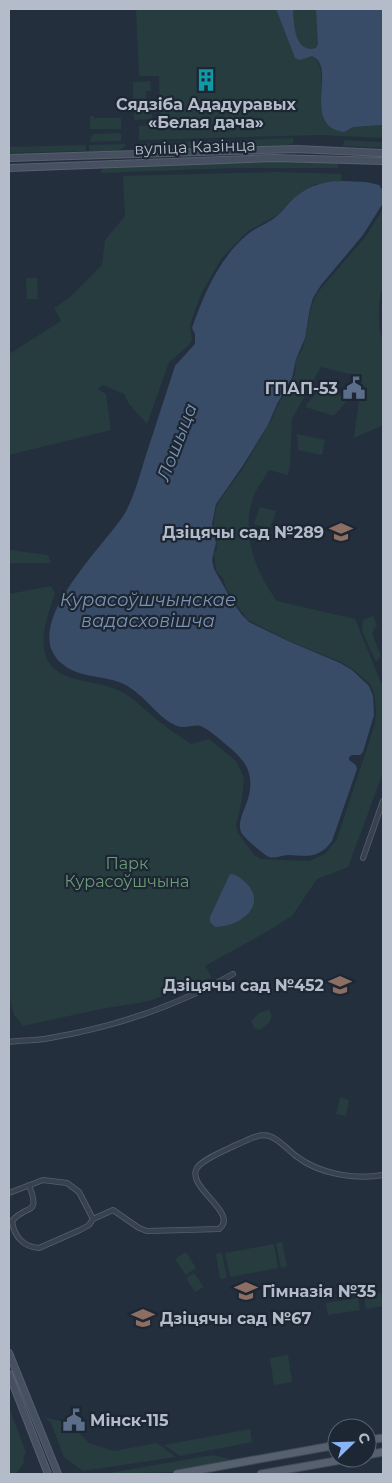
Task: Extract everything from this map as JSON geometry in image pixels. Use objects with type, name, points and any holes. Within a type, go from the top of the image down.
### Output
[{"type":"main road","name":"вуліца Казінца","points":[[9,158],[296,149],[383,152]]},
{"type":"main road","points":[[232,151],[234,155],[232,159]]},
{"type":"main road","points":[[98,155],[98,164]]},
{"type":"main road","name":"вуліца Казінца","points":[[9,168],[232,159],[289,158],[383,161]]},
{"type":"main road","points":[[9,1353],[58,1474]]},
{"type":"main road","points":[[9,1374],[48,1474]]},
{"type":"main road","points":[[177,1474],[327,1447]]},
{"type":"main road","points":[[261,1474],[327,1463]]},
{"type":"street","points":[[363,858],[383,801]]},
{"type":"street","points":[[9,1042],[50,1039],[145,1014],[200,992],[233,974]]},
{"type":"street","points":[[29,1184],[34,1198],[34,1206],[16,1216],[12,1221],[13,1228],[18,1238],[24,1244],[39,1248],[90,1225],[93,1219],[113,1210],[139,1228],[148,1231],[219,1229],[224,1223],[224,1219],[220,1210],[196,1181],[196,1169],[208,1159],[254,1137],[268,1136],[274,1138],[297,1157],[312,1166],[356,1177],[367,1178],[383,1175]]},
{"type":"street","points":[[9,1193],[43,1180],[72,1184],[79,1192],[93,1219]]},
{"type":"green space","points":[[136,9],[276,9],[295,58],[312,56],[317,60],[321,75],[322,112],[324,119],[353,127],[383,125],[383,138],[322,135],[139,140],[139,126],[160,125],[159,76],[139,76]]},
{"type":"green space","points":[[293,9],[316,9],[319,40],[316,48],[308,49],[299,42],[296,36]]},
{"type":"green space","points":[[150,81],[151,91],[146,91],[146,99],[148,100],[148,114],[152,114],[152,119],[134,120],[133,82]]},
{"type":"green space","points":[[90,116],[94,116],[94,118],[121,118],[121,129],[90,129]]},
{"type":"green space","points":[[121,133],[121,141],[89,142],[93,134]]},
{"type":"green space","points":[[293,138],[293,143],[287,145],[137,151],[133,147],[133,144]]},
{"type":"green space","points":[[344,140],[383,142],[383,148],[343,146]]},
{"type":"green space","points":[[126,144],[120,150],[115,151],[89,151],[89,145]]},
{"type":"green space","points":[[86,145],[86,151],[9,153],[9,147]]},
{"type":"green space","points":[[275,161],[338,163],[338,168],[236,168],[101,173],[101,170],[105,167]]},
{"type":"green space","points":[[279,172],[341,174],[342,181],[316,184],[301,193],[288,203],[278,215],[248,231],[221,259],[201,294],[190,325],[192,340],[188,346],[169,362],[147,424],[129,404],[124,394],[103,385],[98,389],[106,394],[111,430],[9,455],[9,354],[61,321],[54,308],[69,298],[102,265],[105,240],[125,216],[123,176]]},
{"type":"green space","name":"Парк Курасоўшчына","points":[[383,209],[383,285],[379,313],[383,341],[383,425],[354,438],[362,377],[321,367],[292,419],[288,475],[269,470],[255,493],[250,507],[249,521],[249,536],[256,563],[262,577],[277,601],[355,619],[383,684],[383,773],[348,867],[317,879],[292,916],[205,966],[212,978],[149,1001],[23,1026],[14,1015],[9,994],[9,594],[51,586],[55,593],[47,617],[44,642],[45,653],[50,663],[59,672],[72,678],[124,693],[164,726],[191,744],[209,739],[237,762],[244,778],[242,800],[236,825],[238,833],[254,855],[261,859],[309,861],[325,854],[337,839],[375,724],[374,693],[370,684],[341,662],[289,641],[248,620],[226,588],[223,578],[216,571],[214,553],[217,549],[216,535],[213,529],[219,501],[242,470],[295,375],[296,360],[303,348],[312,304],[317,293],[366,236]]},
{"type":"green space","points":[[26,278],[37,278],[38,299],[27,299]]},
{"type":"green space","points":[[318,390],[349,398],[334,416],[305,407]]},
{"type":"green space","points":[[297,434],[325,440],[322,455],[298,450]]},
{"type":"green space","points":[[260,507],[276,511],[270,529],[254,524]]},
{"type":"green space","points":[[9,550],[48,555],[51,563],[9,563]]},
{"type":"green space","points":[[373,616],[377,625],[372,633],[381,656],[376,662],[362,631],[363,620]]},
{"type":"green space","points":[[269,1010],[272,1016],[269,1023],[260,1030],[254,1028],[251,1021],[259,1013]]},
{"type":"green space","points":[[340,1097],[349,1100],[346,1116],[336,1114]]},
{"type":"green space","points":[[282,1242],[287,1266],[281,1268],[276,1243]]},
{"type":"green space","points":[[274,1244],[278,1268],[230,1277],[225,1253]]},
{"type":"green space","points":[[186,1252],[196,1268],[186,1275],[175,1259]]},
{"type":"green space","points":[[222,1253],[227,1278],[220,1279],[216,1254]]},
{"type":"green space","points":[[194,1273],[204,1287],[195,1292],[186,1278]]},
{"type":"green space","points":[[381,1293],[383,1306],[366,1309],[364,1296]]},
{"type":"green space","points":[[358,1298],[360,1310],[328,1315],[326,1303]]},
{"type":"green space","points":[[288,1355],[292,1382],[274,1385],[270,1358]]},
{"type":"green space","points":[[9,1407],[26,1453],[23,1458],[24,1463],[15,1474],[9,1474]]},
{"type":"green space","points":[[46,1418],[69,1423],[89,1443],[114,1451],[157,1443],[176,1457],[83,1471],[64,1457],[51,1423]]},
{"type":"green space","points":[[250,1429],[252,1442],[180,1456],[164,1445]]},
{"type":"green space","points":[[212,1455],[229,1459],[229,1462],[174,1472],[104,1474]]},
{"type":"water","points":[[276,9],[293,9],[295,29],[299,42],[309,49],[316,48],[318,43],[316,9],[383,9],[383,125],[353,127],[344,132],[331,127],[324,119],[321,108],[322,71],[319,62],[312,56],[300,60],[295,58]]},
{"type":"water","name":"Курасоўшчынскае вадасховішча","points":[[327,182],[366,182],[379,185],[383,191],[383,203],[363,235],[321,285],[313,298],[305,338],[296,359],[292,378],[277,404],[268,425],[216,504],[212,524],[216,543],[212,560],[214,569],[242,615],[249,622],[352,670],[369,686],[373,696],[374,715],[363,752],[360,755],[349,757],[349,760],[356,765],[357,769],[332,841],[317,854],[269,857],[258,850],[241,832],[241,820],[250,789],[249,773],[242,760],[207,729],[201,726],[182,727],[168,721],[128,686],[112,680],[77,672],[65,666],[52,650],[50,631],[56,610],[68,588],[115,527],[129,505],[175,366],[195,344],[195,334],[192,328],[207,290],[221,265],[248,234],[281,213],[302,192]]},
{"type":"water","points":[[230,874],[239,877],[251,890],[254,898],[253,906],[242,919],[225,926],[215,927],[210,922],[210,917]]},
{"type":"place","name":"Сядзіба Ададуравых «Белая дача»","points":[[206,80]]},
{"type":"place","name":"ГПАП-53","points":[[354,388]]},
{"type":"place","name":"Дзіцячы сад №289","points":[[341,532]]},
{"type":"place","name":"Дзіцячы сад №452","points":[[340,985]]},
{"type":"place","name":"Гімназія №35","points":[[246,1291]]},
{"type":"place","name":"Дзіцячы сад №67","points":[[143,1318]]},
{"type":"place","name":"Мінск-115","points":[[74,1420]]},
{"type":"water label","name":"Лошыца","points":[[177,442]]}]
